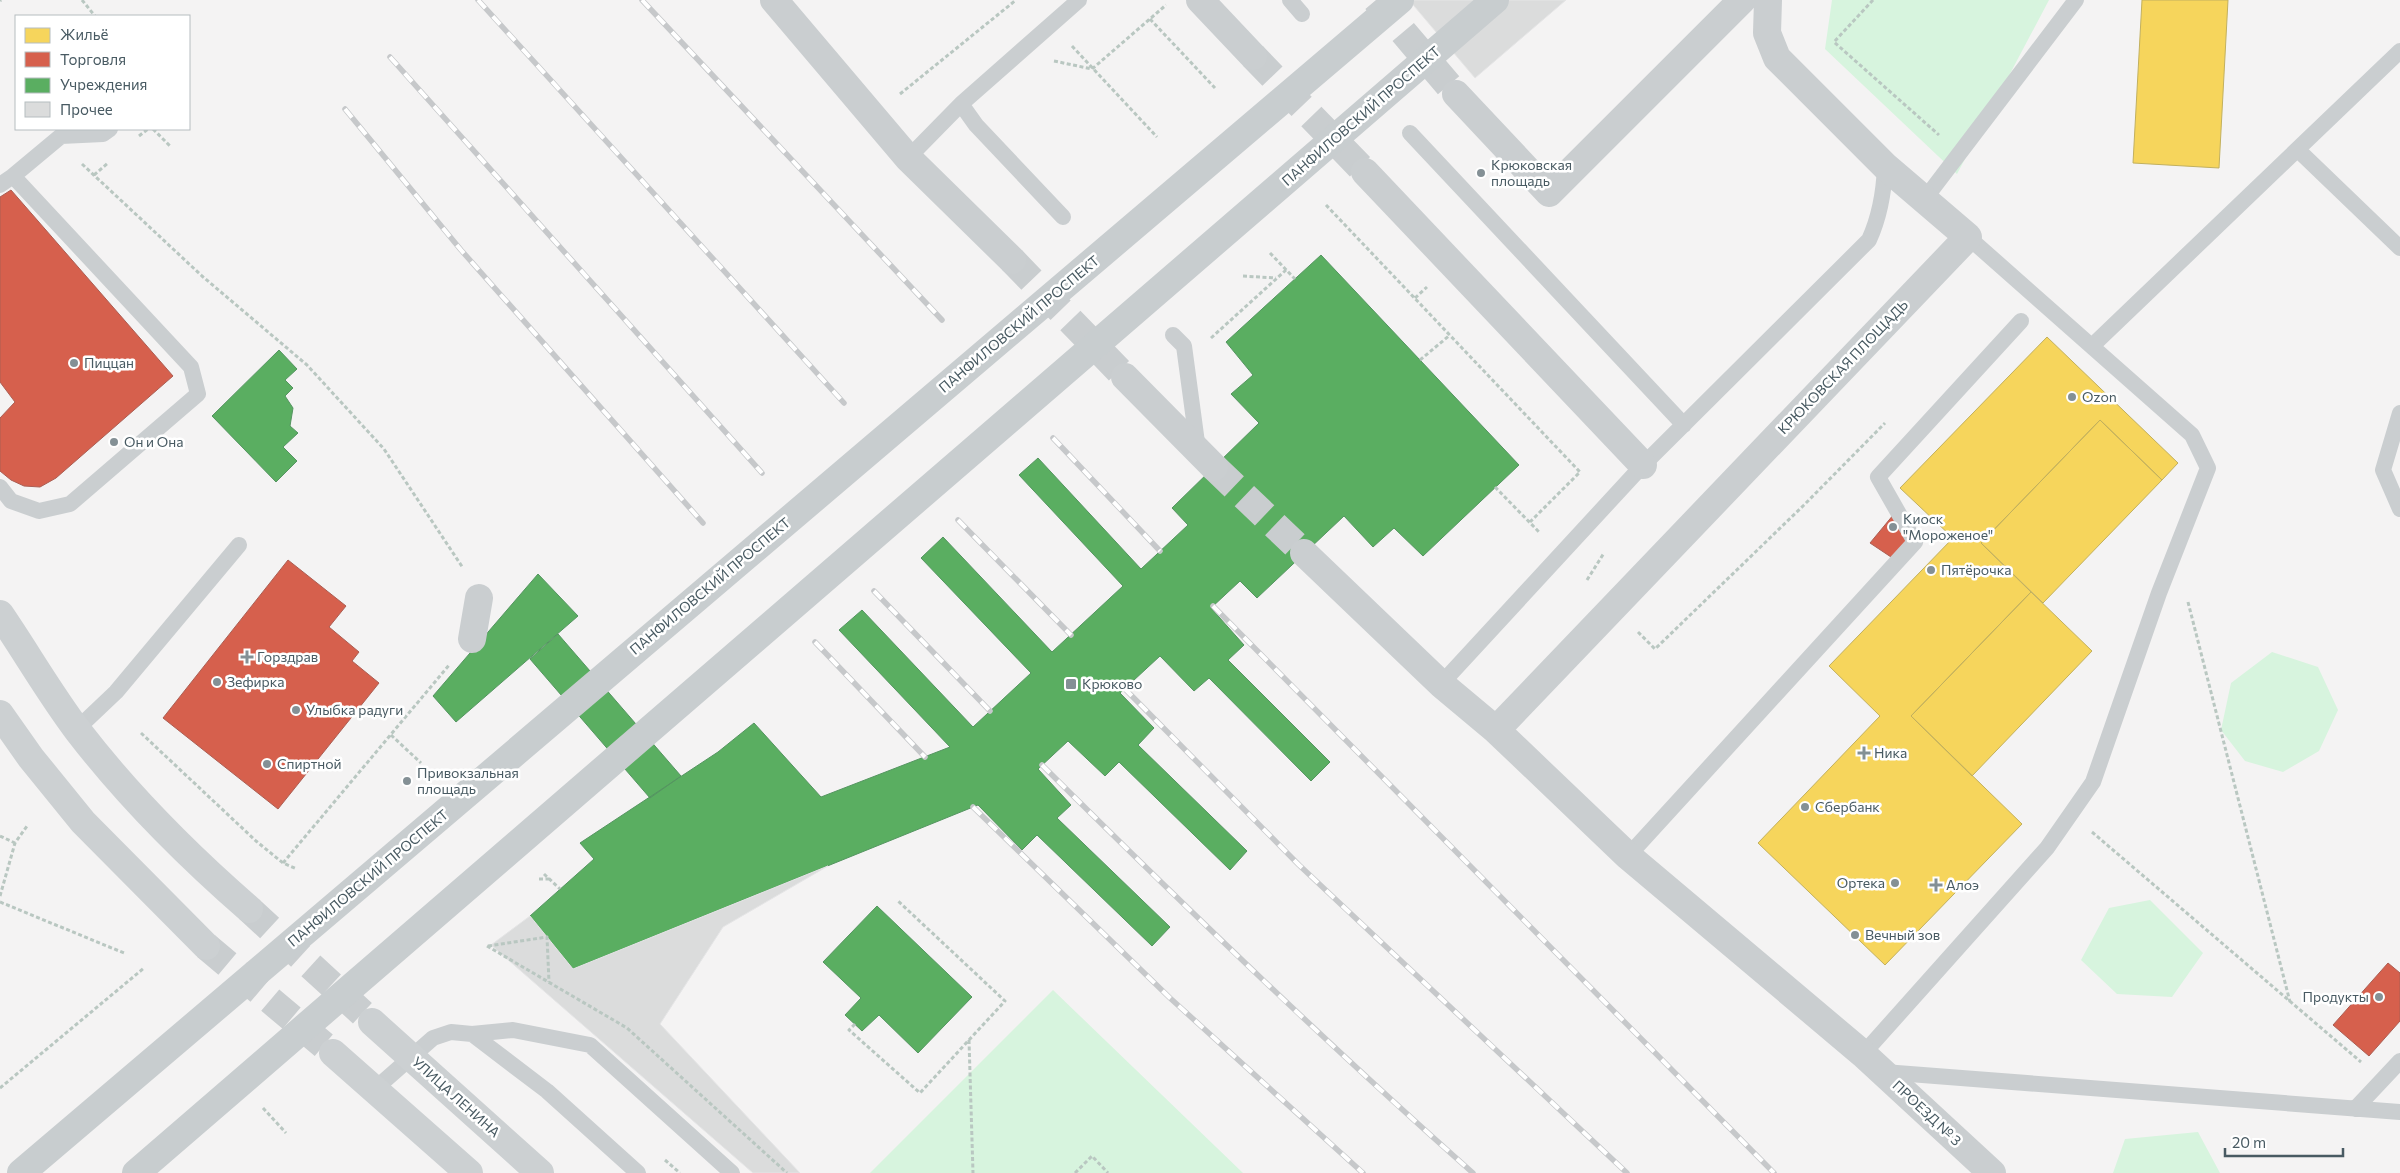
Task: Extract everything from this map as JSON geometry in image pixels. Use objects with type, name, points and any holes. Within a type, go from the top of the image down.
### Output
[{"type":"main road","name":"ПАНФИЛОВСКИЙ ПРОСПЕКТ","points":[[21,1173],[1400,0]]},
{"type":"main road","name":"ПАНФИЛОВСКИЙ ПРОСПЕКТ","points":[[136,1173],[1495,0]]},
{"type":"main road","points":[[0,614],[77,729],[120,783],[206,871],[249,909]]},
{"type":"main road","points":[[0,714],[31,758],[82,822],[206,946]]},
{"type":"main road","name":"УЛИЦА ЛЕНИНА","points":[[372,1022],[540,1173]]},
{"type":"main road","points":[[333,1053],[469,1173]]},
{"type":"street","points":[[774,0],[908,158],[1012,260]]},
{"type":"street","points":[[1200,0],[1253,56]]},
{"type":"street","points":[[1456,94],[1549,194],[1742,0]]},
{"type":"street","points":[[1768,0],[1767,33],[1777,58],[1885,166],[1968,238]]},
{"type":"street","points":[[1365,172],[1643,465]]},
{"type":"street","name":"КРЮКОВСКАЯ ПЛОЩАДЬ","points":[[1496,730],[1968,238]]},
{"type":"street","points":[[1125,377],[1206,460]]},
{"type":"street","name":"ПРОЕЗД № 3","points":[[1304,553],[1441,684],[1496,730],[1628,856],[1863,1054],[1992,1173]]},
{"type":"street","points":[[472,638],[478,598]]},
{"type":"lane","points":[[908,158],[961,104],[1079,0]]},
{"type":"lane","points":[[1290,0],[1302,14]]},
{"type":"lane","points":[[1924,200],[1961,154],[2076,0]]},
{"type":"lane","points":[[2092,346],[2400,51]]},
{"type":"lane","points":[[961,104],[976,125],[1063,217]]},
{"type":"lane","points":[[0,488],[11,501],[39,511],[70,504],[198,394],[191,367],[6,180],[61,136],[103,134],[109,130]]},
{"type":"lane","points":[[1410,133],[1684,425]]},
{"type":"lane","points":[[2298,150],[2400,248]]},
{"type":"lane","points":[[1441,684],[1643,465],[1869,240],[1877,223],[1884,186],[1885,166]]},
{"type":"lane","points":[[1863,1054],[2047,848],[2093,782],[2175,552],[2208,468],[2192,435],[1968,238]]},
{"type":"lane","points":[[1628,856],[1914,542],[1878,477],[2020,321]]},
{"type":"lane","points":[[1178,341],[1206,460]]},
{"type":"lane","points":[[2400,413],[2383,470],[2400,509]]},
{"type":"lane","points":[[77,729],[116,692],[239,545]]},
{"type":"lane","points":[[375,1089],[410,1056],[433,1038],[451,1032],[472,1034],[514,1030],[590,1045],[732,1173]]},
{"type":"lane","points":[[472,1034],[547,1091],[638,1173]]},
{"type":"lane","points":[[2355,1108],[2400,1061]]},
{"type":"lane","points":[[1883,1072],[2400,1112]]},
{"type":"path","points":[[82,0],[94,15]]},
{"type":"path","points":[[895,98],[1016,0]]},
{"type":"path","points":[[1092,69],[1172,0]]},
{"type":"path","points":[[1873,0],[1834,42],[1961,154]]},
{"type":"path","points":[[1150,19],[1215,88]]},
{"type":"path","points":[[1052,23],[1092,69],[1157,137]]},
{"type":"path","points":[[1050,60],[1092,69]]},
{"type":"path","points":[[154,130],[170,146]]},
{"type":"path","points":[[61,136],[80,163],[194,270],[307,366],[384,450],[464,568]]},
{"type":"path","points":[[1326,205],[1580,472],[1530,522]]},
{"type":"path","points":[[1270,253],[1295,280]]},
{"type":"path","points":[[1178,341],[1201,348],[1286,270]]},
{"type":"path","points":[[1242,276],[1276,278]]},
{"type":"path","points":[[1420,360],[1450,335]]},
{"type":"path","points":[[1495,487],[1656,649],[1886,422]]},
{"type":"path","points":[[2175,552],[2290,1002]]},
{"type":"path","points":[[284,863],[472,638]]},
{"type":"path","points":[[141,733],[256,841],[284,863],[297,869]]},
{"type":"path","points":[[391,735],[421,763]]},
{"type":"path","points":[[2071,814],[2382,1080]]},
{"type":"path","points":[[0,896],[15,843],[27,826]]},
{"type":"path","points":[[0,836],[15,843]]},
{"type":"path","points":[[544,874],[560,889]]},
{"type":"path","points":[[539,879],[550,880]]},
{"type":"path","points":[[855,1024],[850,1030],[920,1093],[1005,1001],[897,900]]},
{"type":"path","points":[[0,902],[124,953]]},
{"type":"path","points":[[487,946],[547,936],[549,982]]},
{"type":"path","points":[[0,1088],[144,968]]},
{"type":"path","points":[[969,1040],[973,1173]]},
{"type":"path","points":[[1075,1173],[1092,1156],[1108,1173]]},
{"type":"green space","points":[[1832,0],[2049,0],[1957,174],[1825,49]]},
{"type":"green space","points":[[2272,652],[2318,667],[2338,710],[2319,751],[2283,772],[2245,761],[2221,730],[2231,683]]},
{"type":"green space","points":[[2150,900],[2203,953],[2172,997],[2117,994],[2081,960],[2109,908]]},
{"type":"green space","points":[[1053,990],[1243,1173],[870,1173]]},
{"type":"green space","points":[[2198,1132],[2220,1173],[2113,1173],[2125,1139]]},
{"type":"building: Жильё","points":[[2142,0],[2228,0],[2219,168],[2133,163]]},
{"type":"building: Жильё","points":[[2047,337],[2178,463],[2162,480],[2100,420],[1981,543],[2031,592],[1911,716],[2022,824],[1885,965],[1758,843],[1880,716],[1829,666],[1953,538],[1900,488]]},
{"type":"building: Жильё","points":[[2100,420],[2162,480],[2043,603],[1981,543]]},
{"type":"building: Жильё","points":[[2031,592],[2092,651],[1972,776],[1911,716]]},
{"type":"building: Торговля","points":[[11,190],[173,376],[56,478],[40,487],[24,486],[11,480],[0,471],[0,418],[15,402],[0,382],[0,197]]},
{"type":"building: Торговля","name":"Киоск \"Мороженое\"","points":[[1894,514],[1911,541],[1894,559],[1870,543]]},
{"type":"building: Торговля","points":[[288,560],[346,606],[329,627],[359,652],[352,661],[379,683],[278,809],[163,718]]},
{"type":"building: Торговля","name":"Продукты","points":[[2388,963],[2400,973],[2400,1021],[2369,1056],[2333,1025]]},
{"type":"building: Учреждения","points":[[1321,255],[1519,465],[1423,556],[1394,528],[1373,547],[1344,516],[1257,598],[1240,581],[1211,608],[1244,645],[1228,660],[1330,762],[1311,781],[1209,678],[1194,691],[1160,656],[1120,693],[1154,728],[1138,745],[1247,851],[1230,870],[1119,762],[1105,776],[1068,741],[1038,769],[1071,805],[1057,818],[1170,927],[1152,946],[1037,835],[1022,850],[978,805],[573,969],[530,916],[594,859],[580,843],[718,752],[754,723],[821,797],[950,747],[839,630],[862,610],[973,727],[1031,673],[921,558],[943,537],[1052,652],[1123,586],[1019,475],[1038,458],[1141,569],[1188,525],[1172,508],[1259,423],[1231,394],[1253,375],[1226,342]]},
{"type":"building: Учреждения","points":[[279,350],[297,369],[285,380],[293,388],[285,396],[293,408],[290,426],[298,433],[283,447],[297,461],[276,482],[212,416]]},
{"type":"building: Учреждения","points":[[538,574],[578,616],[456,722],[433,696]]},
{"type":"building: Учреждения","points":[[558,634],[681,776],[650,798],[530,659]]},
{"type":"building: Учреждения","points":[[877,906],[972,997],[918,1053],[879,1015],[862,1031],[845,1015],[861,998],[823,962]]},
{"type":"building: Прочее","points":[[1409,0],[1566,0],[1475,78]]},
{"type":"building: Прочее","points":[[828,866],[723,927],[660,1024],[800,1173],[753,1173],[491,945],[530,916],[573,969]]},
{"type":"tunnel","points":[[1376,0],[1456,94]]},
{"type":"tunnel","points":[[1253,56],[1365,172]]},
{"type":"tunnel","points":[[1012,260],[1125,377]]},
{"type":"tunnel","points":[[1214,467],[1304,553]]},
{"type":"tunnel","points":[[249,909],[372,1022]]},
{"type":"tunnel","points":[[206,946],[333,1053]]},
{"type":"railway","points":[[478,0],[844,403]]},
{"type":"railway","points":[[642,0],[942,320]]},
{"type":"railway","points":[[390,57],[762,473]]},
{"type":"railway","points":[[345,109],[461,250],[703,523]]},
{"type":"railway","points":[[1053,438],[1160,551]]},
{"type":"railway","points":[[958,520],[1071,635]]},
{"type":"railway","points":[[874,591],[990,711]]},
{"type":"railway","points":[[1213,606],[1774,1173]]},
{"type":"railway","points":[[815,642],[925,757]]},
{"type":"railway","points":[[1124,688],[1299,865],[1627,1173]]},
{"type":"railway","points":[[1042,765],[1255,972],[1363,1074],[1473,1173]]},
{"type":"railway","points":[[973,807],[1170,998],[1363,1173]]},
{"type":"place","name":"Крюковская площадь","points":[[1481,173]]},
{"type":"place","name":"Пиццан","points":[[74,363]]},
{"type":"place","name":"Ozon","points":[[2072,397]]},
{"type":"place","name":"Он и Она","points":[[114,442]]},
{"type":"place","name":"Киоск \"Мороженое\"","points":[[1893,527]]},
{"type":"place","name":"Пятёрочка","points":[[1931,570]]},
{"type":"place","name":"Горздрав","points":[[247,657]]},
{"type":"place","name":"Зефирка","points":[[217,682]]},
{"type":"place","name":"Крюково","points":[[1071,684]]},
{"type":"place","name":"Улыбка радуги","points":[[296,710]]},
{"type":"place","name":"Ника","points":[[1864,753]]},
{"type":"place","name":"Спиртной","points":[[267,764]]},
{"type":"place","name":"Привокзальная площадь","points":[[407,781]]},
{"type":"place","name":"Сбербанк","points":[[1805,807]]},
{"type":"place","name":"Ортека","points":[[1895,883]]},
{"type":"place","name":"Алоэ","points":[[1936,885]]},
{"type":"place","name":"Вечный зов","points":[[1855,935]]},
{"type":"place","name":"Продукты","points":[[2379,997]]}]
